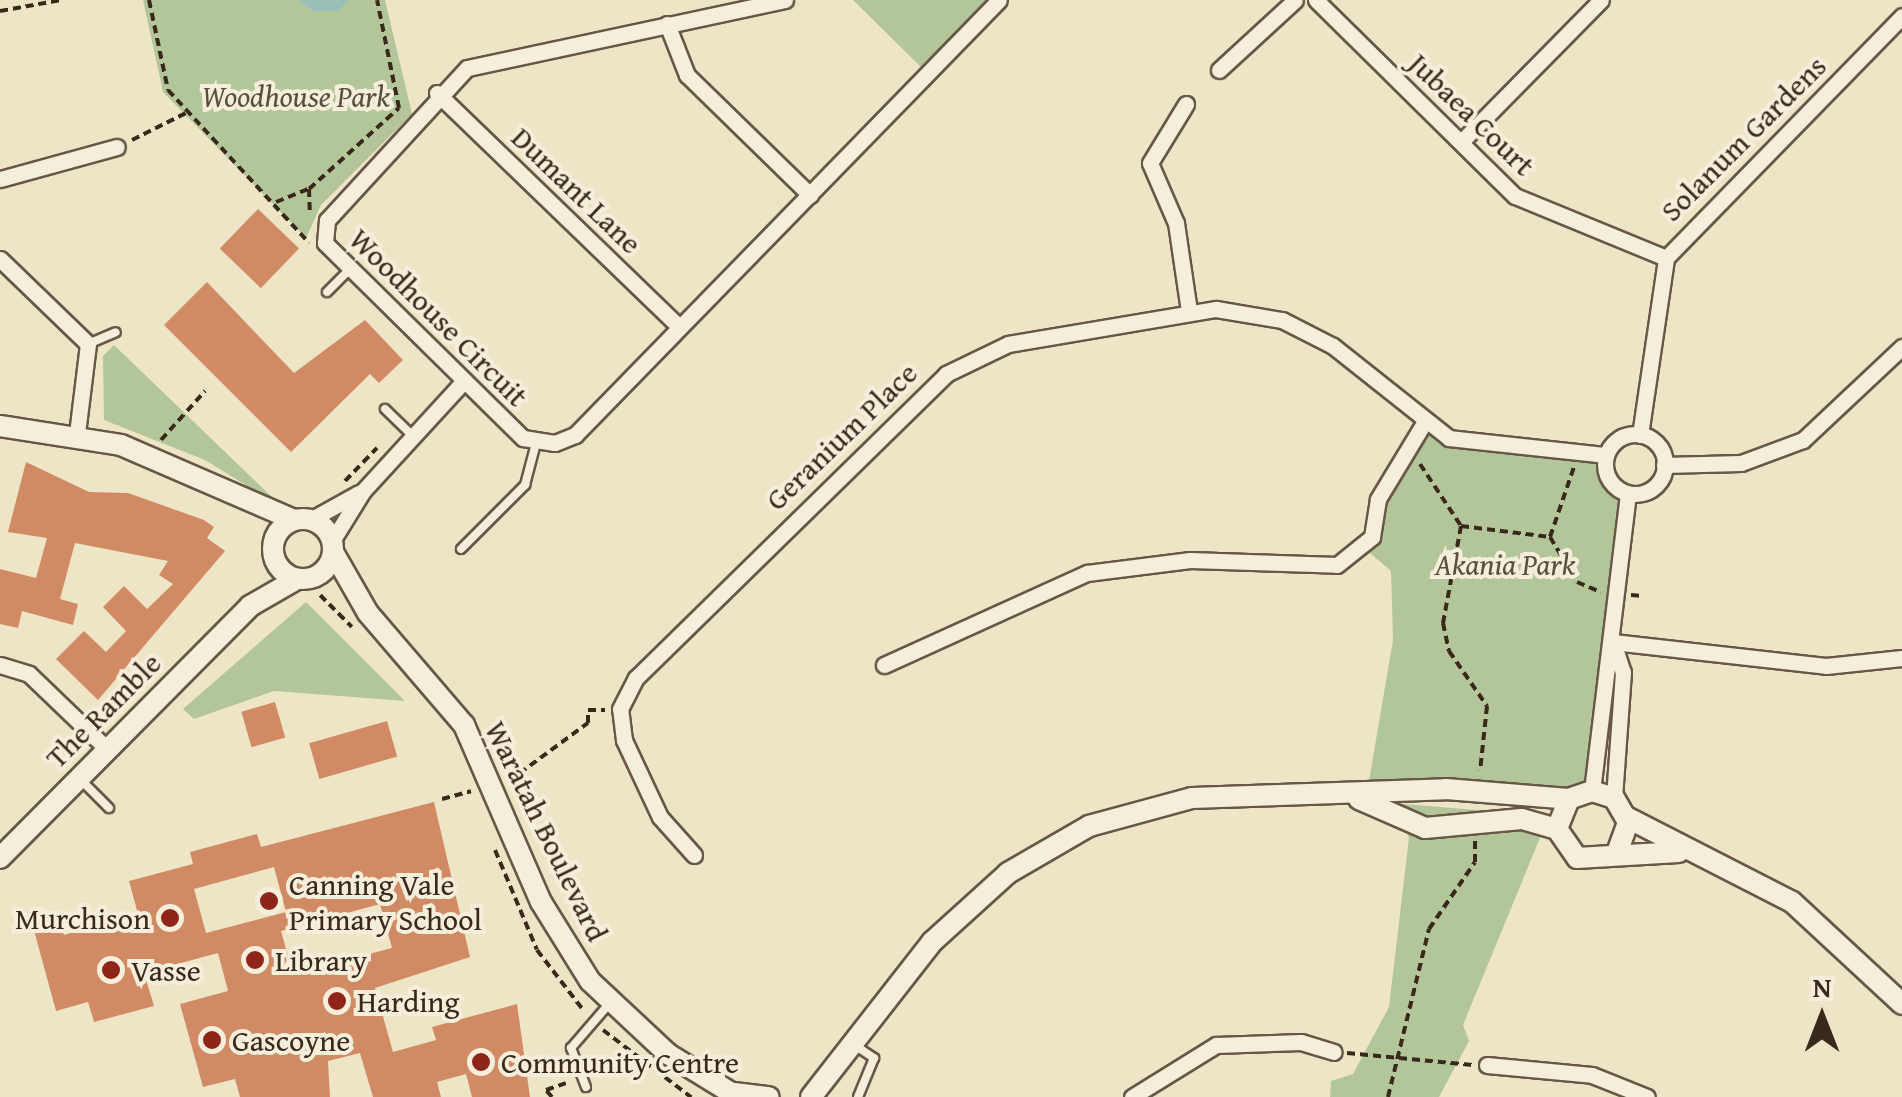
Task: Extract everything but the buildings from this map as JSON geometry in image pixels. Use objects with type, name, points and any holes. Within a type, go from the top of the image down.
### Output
[{"type":"street","name":"Woodhouse Circuit","points":[[785,0],[467,68],[437,93],[327,220],[325,243],[346,273],[462,384],[536,443],[575,435],[999,0]]},
{"type":"street","points":[[1219,70],[1295,0]]},
{"type":"street","name":"Jubaea Court","points":[[1316,0],[1460,142],[1535,208],[1666,258]]},
{"type":"street","points":[[1460,142],[1601,0]]},
{"type":"street","name":"Solanum Gardens","points":[[1640,434],[1666,258],[1902,16]]},
{"type":"street","points":[[667,24],[687,74],[810,194]]},
{"type":"street","name":"Dumant Lane","points":[[437,93],[678,326]]},
{"type":"street","points":[[1186,104],[1150,163],[1176,222],[1189,311]]},
{"type":"street","points":[[0,179],[117,147]]},
{"type":"street","points":[[0,260],[88,344],[78,434]]},
{"type":"street","name":"Geranium Place","points":[[620,709],[636,678],[946,374],[1053,332],[1189,311],[1282,320],[1334,346],[1424,422],[1449,438],[1510,450],[1606,455]]},
{"type":"street","points":[[1664,465],[1741,463],[1803,440],[1902,347]]},
{"type":"street","points":[[309,584],[363,491],[406,429],[462,384]]},
{"type":"street","points":[[884,665],[1087,574],[1190,560],[1337,565],[1372,536],[1378,499],[1424,422]]},
{"type":"street","name":"Waratah Boulevard","points":[[0,426],[78,434],[155,457],[234,497],[302,520],[333,546],[368,614],[464,725],[550,921],[610,1004],[736,1095],[769,1097]]},
{"type":"street","points":[[1640,434],[1658,444],[1664,465],[1653,487],[1628,493],[1611,482],[1606,455],[1615,441],[1640,434]]},
{"type":"street","points":[[274,552],[302,520],[363,491]]},
{"type":"street","points":[[1592,791],[1628,493]]},
{"type":"street","name":"Waratah Boulevard","points":[[234,497],[274,552],[309,584],[368,614]]},
{"type":"street","name":"The Ramble","points":[[0,858],[250,606],[274,552]]},
{"type":"street","name":"The Ramble","points":[[250,606],[309,584]]},
{"type":"street","points":[[1613,642],[1826,666],[1902,658]]},
{"type":"street","points":[[1613,642],[1623,672],[1614,798],[1626,817],[1691,854],[1792,902],[1902,1004]]},
{"type":"street","points":[[0,666],[28,674],[106,748]]},
{"type":"street","points":[[620,709],[660,818],[694,855]]},
{"type":"street","points":[[811,1097],[932,942],[1008,873],[1089,826],[1192,798],[1359,799],[1477,791],[1570,799],[1592,791],[1614,798]]},
{"type":"street","points":[[1359,799],[1425,828],[1476,828],[1522,819],[1557,830],[1578,858],[1618,850],[1691,854]]},
{"type":"street","points":[[1557,830],[1570,799]]},
{"type":"street","points":[[1618,850],[1626,817]]},
{"type":"street","points":[[1132,1097],[1216,1045],[1301,1042],[1333,1052]]},
{"type":"street","points":[[1487,1065],[1592,1075],[1647,1097]]},
{"type":"street","points":[[830,1097],[832,1074]]},
{"type":"lane","points":[[326,292],[346,273]]},
{"type":"lane","points":[[88,344],[116,332]]},
{"type":"lane","points":[[385,409],[406,429]]},
{"type":"lane","points":[[461,550],[526,485],[536,443]]},
{"type":"lane","points":[[78,776],[109,808]]},
{"type":"lane","points":[[586,1087],[570,1048],[610,1004]]},
{"type":"lane","points":[[853,1044],[874,1058],[858,1097]]},
{"type":"path","points":[[0,11],[62,0]]},
{"type":"path","points":[[149,0],[168,90],[186,113],[346,273]]},
{"type":"path","points":[[276,202],[309,189],[400,108],[377,0]]},
{"type":"path","points":[[117,147],[186,113]]},
{"type":"path","points":[[157,444],[205,391]]},
{"type":"path","points":[[336,490],[406,429]]},
{"type":"path","points":[[1406,450],[1460,526],[1443,622],[1449,650],[1486,706],[1477,791]]},
{"type":"path","points":[[1550,538],[1574,467]]},
{"type":"path","points":[[1460,526],[1550,538],[1583,587],[1643,596]]},
{"type":"path","points":[[309,584],[359,634]]},
{"type":"path","points":[[508,781],[588,723],[588,710],[620,709]]},
{"type":"path","points":[[465,774],[478,806]]},
{"type":"path","points":[[442,799],[472,791]]},
{"type":"path","points":[[1388,1097],[1429,929],[1475,862],[1476,828]]},
{"type":"path","points":[[490,836],[537,950],[585,1013]]},
{"type":"path","points":[[600,1027],[690,1097]]},
{"type":"path","points":[[1333,1052],[1396,1054],[1487,1065]]},
{"type":"path","points":[[552,1097],[546,1090],[566,1083]]},
{"type":"green space","name":"Woodhouse Park","points":[[143,0],[385,0],[412,114],[321,205],[306,238],[163,92]]},
{"type":"green space","points":[[853,0],[991,0],[924,70]]},
{"type":"green space","points":[[114,345],[274,499],[205,460],[104,420],[103,356]]},
{"type":"green space","name":"Akania Park","points":[[1421,427],[1605,456],[1606,477],[1625,496],[1583,791],[1368,787],[1393,640],[1391,571],[1370,553],[1381,503]]},
{"type":"green space","points":[[306,602],[405,701],[274,691],[194,719],[183,709]]},
{"type":"green space","points":[[1391,803],[1549,816],[1463,1025],[1469,1041],[1439,1097],[1330,1097],[1331,1081],[1353,1074],[1389,1007],[1409,838]]},
{"type":"water","points":[[298,0],[349,0],[338,11],[313,11]]},
{"type":"place","name":"Canning Vale Primary School","points":[[269,901]]},
{"type":"place","name":"Murchison","points":[[170,918]]},
{"type":"place","name":"Library","points":[[255,960]]},
{"type":"place","name":"Vasse","points":[[111,970]]},
{"type":"place","name":"Harding","points":[[337,1001]]},
{"type":"place","name":"Gascoyne","points":[[212,1040]]},
{"type":"place","name":"Community Centre","points":[[481,1062]]}]
